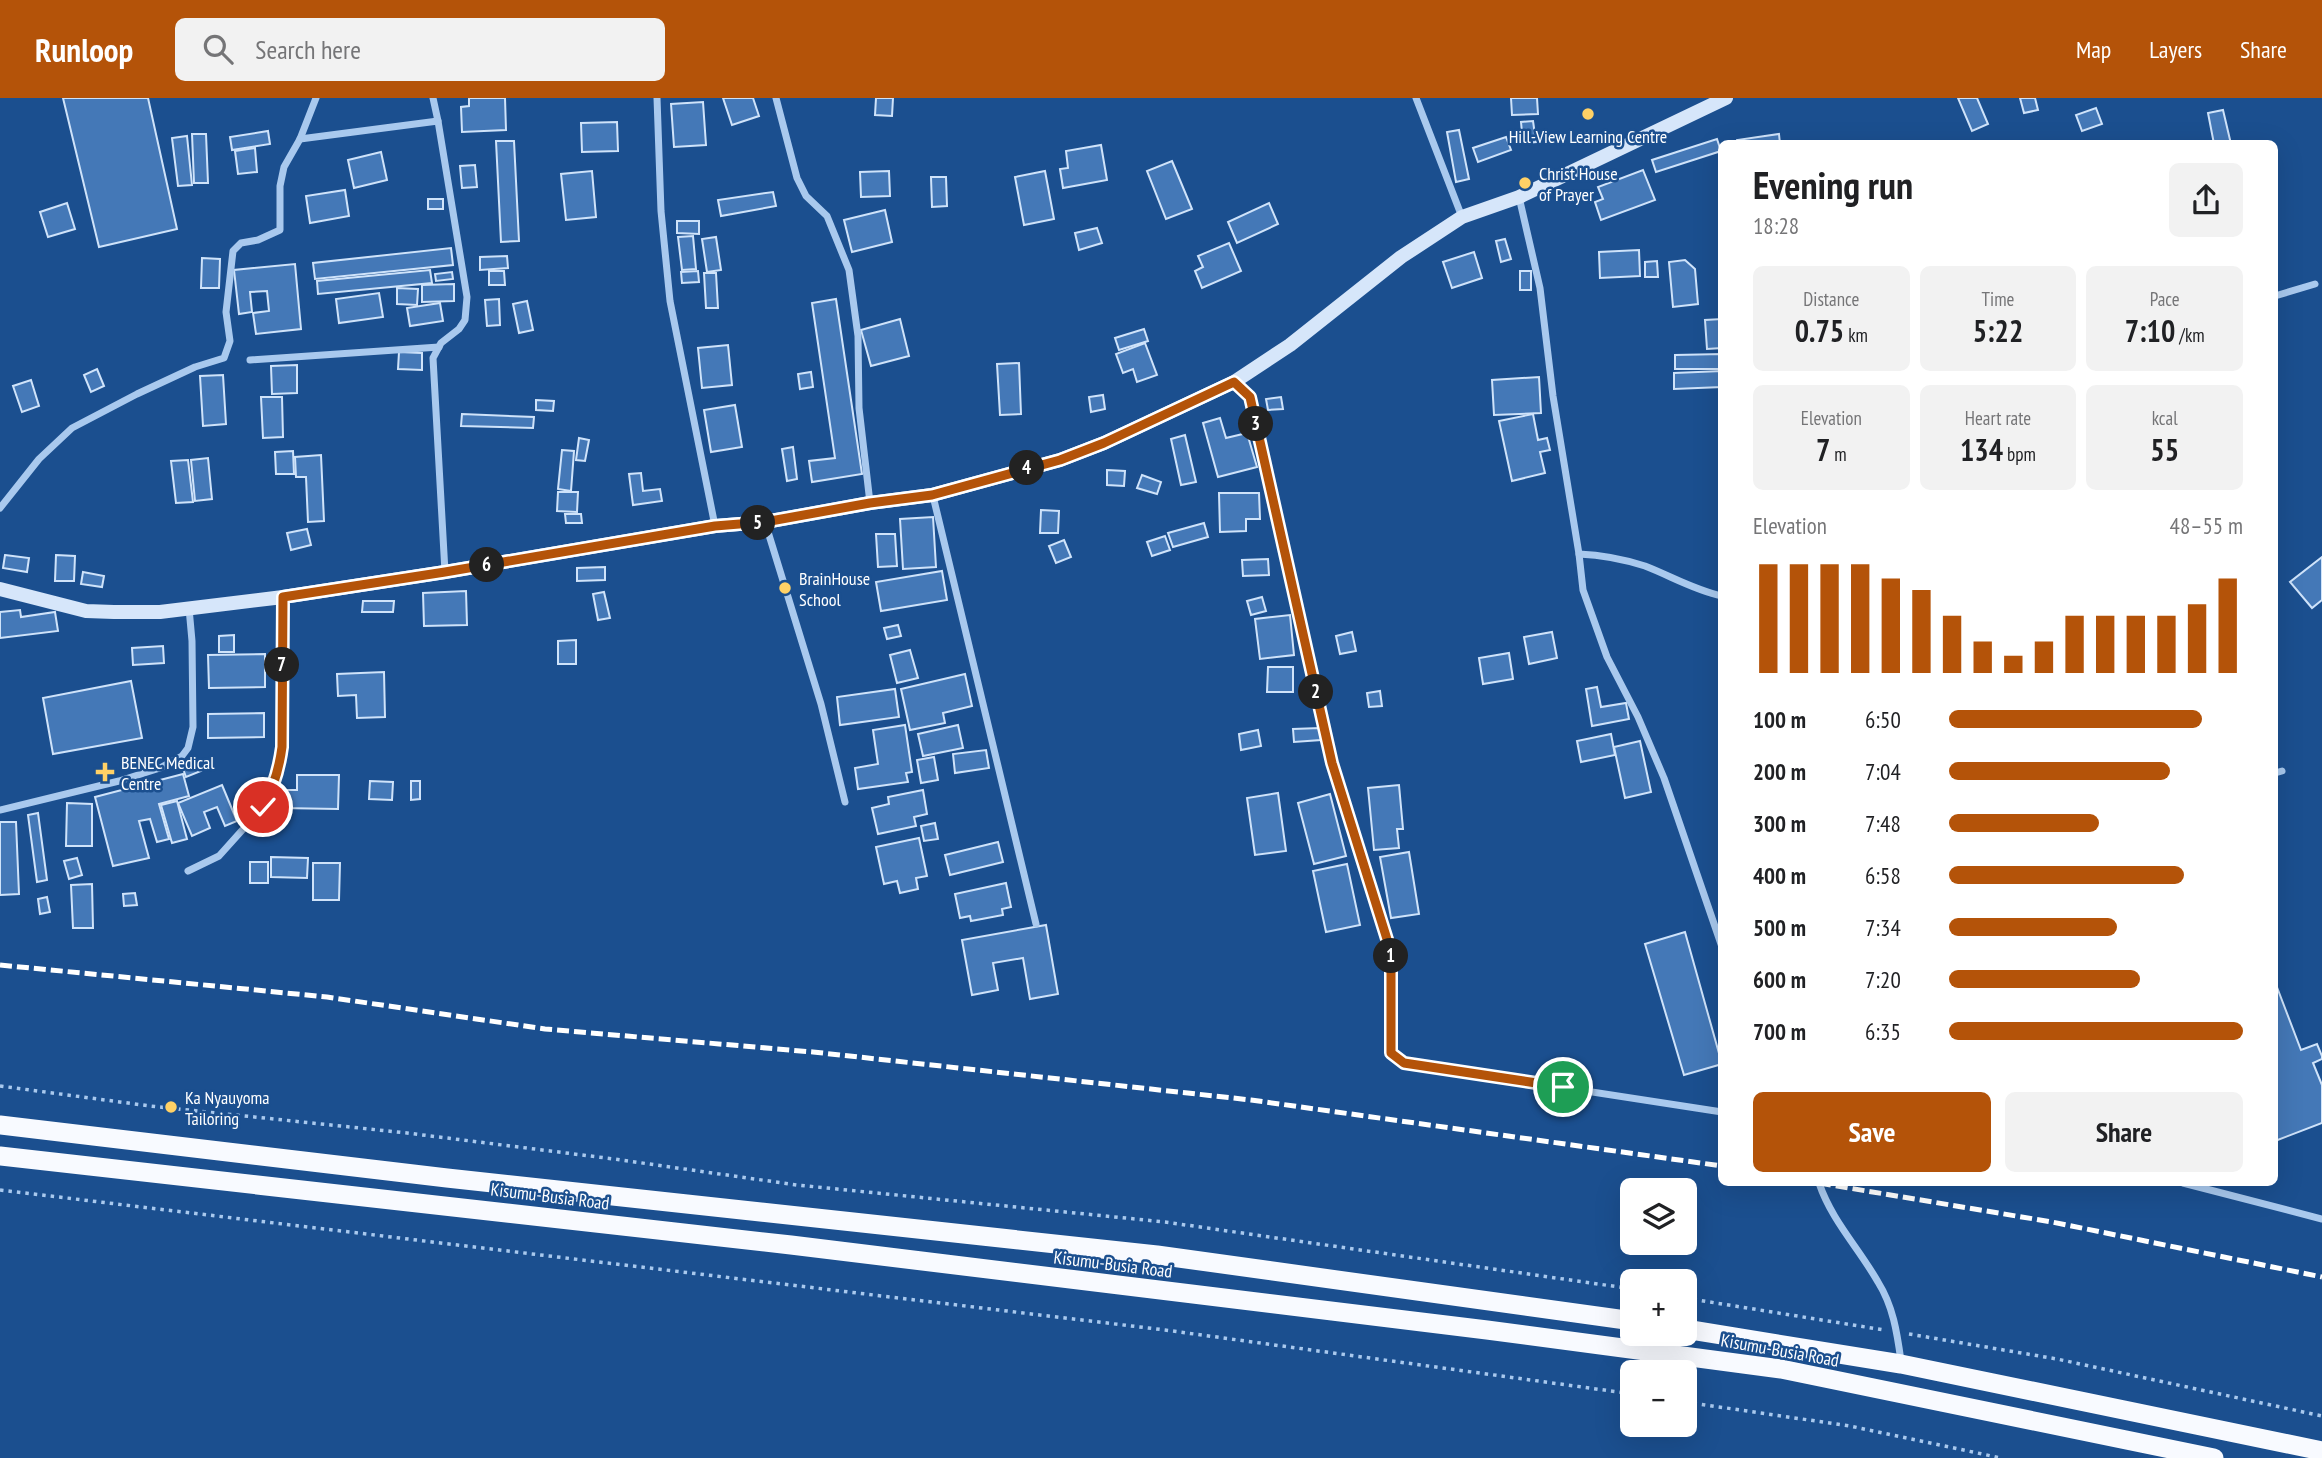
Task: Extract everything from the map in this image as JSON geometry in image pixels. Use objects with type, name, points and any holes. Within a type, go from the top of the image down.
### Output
[{"type":"highway","name":"Kisumu-Busia Road","points":[[0,1125],[447,1178],[1157,1255],[1620,1319]]},
{"type":"highway","name":"Kisumu-Busia Road","points":[[0,1156],[791,1245],[1486,1329],[1768,1367],[2214,1458]]},
{"type":"highway","name":"Kisumu-Busia Road","points":[[1697,1331],[1901,1364],[2322,1451]]},
{"type":"main road","points":[[0,589],[86,611],[160,612],[283,597],[715,526],[765,522],[932,495],[1060,460],[1104,443],[1234,382],[1290,345],[1401,257],[1462,217],[1519,197],[1726,98]]},
{"type":"street","points":[[0,508],[39,459],[72,428],[195,367],[224,358],[230,341],[226,312],[233,251],[241,243],[258,240],[280,230],[280,186],[284,167],[300,139],[316,98]]},
{"type":"street","points":[[433,98],[467,297],[465,320],[439,347],[433,358],[445,572]]},
{"type":"street","points":[[657,98],[661,211],[670,301],[715,526]]},
{"type":"street","points":[[776,98],[797,178],[806,196],[827,216],[849,270],[858,336],[859,408],[870,503]]},
{"type":"street","points":[[1416,98],[1462,217]]},
{"type":"street","points":[[300,139],[438,121]]},
{"type":"street","points":[[1519,197],[1540,288],[1553,396],[1583,590],[1607,657],[1639,717],[1664,778],[1718,935]]},
{"type":"street","points":[[2278,295],[2315,284]]},
{"type":"street","points":[[250,360],[439,347]]},
{"type":"street","points":[[1234,382],[1250,397],[1332,763],[1391,952],[1391,1053],[1404,1063],[1718,1111]]},
{"type":"street","points":[[932,495],[1036,924]]},
{"type":"street","points":[[765,522],[821,704],[845,802]]},
{"type":"street","points":[[1579,554],[1607,556],[1645,566],[1705,593],[1718,595]]},
{"type":"street","points":[[188,871],[219,856],[263,807],[273,789],[280,767],[282,747],[283,597]]},
{"type":"street","points":[[0,810],[119,781],[160,768],[182,756],[188,748],[193,727],[189,608]]},
{"type":"street","points":[[1820,1186],[1826,1204],[1880,1283],[1894,1315],[1901,1364]]},
{"type":"street","points":[[2195,1186],[2322,1219]]},
{"type":"path","points":[[0,1086],[150,1106],[545,1150],[797,1185],[1165,1222],[1620,1287]]},
{"type":"path","points":[[0,1190],[1165,1330],[1620,1392]]},
{"type":"path","points":[[1697,1300],[2057,1359],[2322,1416]]},
{"type":"path","points":[[1697,1404],[1850,1426],[2001,1458]]},
{"type":"building","points":[[63,98],[148,98],[177,229],[99,247]]},
{"type":"building","points":[[469,98],[505,98],[506,130],[462,132],[461,107],[469,106]]},
{"type":"building","points":[[723,98],[753,98],[759,116],[732,125]]},
{"type":"building","points":[[876,98],[893,98],[892,116],[875,115]]},
{"type":"building","points":[[1511,98],[1537,98],[1538,114],[1512,115]]},
{"type":"building","points":[[1958,98],[1977,98],[1988,124],[1972,131]]},
{"type":"building","points":[[2020,98],[2035,98],[2038,110],[2024,113]]},
{"type":"building","points":[[703,102],[706,145],[674,147],[671,104]]},
{"type":"building","points":[[2096,108],[2102,124],[2082,131],[2076,115]]},
{"type":"building","points":[[2223,110],[2230,140],[2213,140],[2208,113]]},
{"type":"building","points":[[1533,121],[1536,142],[1523,143],[1521,122]]},
{"type":"building","points":[[617,122],[618,151],[582,152],[581,123]]},
{"type":"building","points":[[1459,130],[1469,179],[1456,182],[1447,132]]},
{"type":"building","points":[[268,131],[270,144],[232,150],[230,137]]},
{"type":"building","points":[[192,134],[206,134],[208,183],[194,183]]},
{"type":"building","points":[[1779,134],[1780,140],[1737,140]]},
{"type":"building","points":[[187,136],[192,185],[178,186],[172,138]]},
{"type":"building","points":[[1506,137],[1511,150],[1478,162],[1473,148]]},
{"type":"building","points":[[1717,139],[1718,142],[1718,152],[1656,172],[1652,160]]},
{"type":"building","points":[[496,141],[514,141],[519,241],[501,242]]},
{"type":"building","points":[[1101,145],[1107,180],[1063,188],[1060,169],[1068,168],[1066,151]]},
{"type":"building","points":[[255,148],[257,172],[238,174],[235,151]]},
{"type":"building","points":[[381,152],[387,180],[354,188],[348,160]]},
{"type":"building","points":[[1172,161],[1192,209],[1166,219],[1147,171]]},
{"type":"building","points":[[475,165],[477,187],[462,188],[460,166]]},
{"type":"building","points":[[1643,170],[1655,200],[1601,220],[1595,202],[1603,199],[1598,187]]},
{"type":"building","points":[[592,171],[596,217],[566,220],[561,174]]},
{"type":"building","points":[[889,171],[890,196],[861,197],[860,172]]},
{"type":"building","points":[[1045,171],[1054,219],[1024,225],[1015,177]]},
{"type":"building","points":[[931,177],[946,177],[947,206],[932,207]]},
{"type":"building","points":[[345,190],[349,216],[310,223],[306,196]]},
{"type":"building","points":[[773,192],[776,206],[721,216],[718,200]]},
{"type":"building","points":[[428,199],[443,199],[443,209],[428,209]]},
{"type":"building","points":[[67,203],[75,229],[48,237],[40,212]]},
{"type":"building","points":[[1269,203],[1278,224],[1237,243],[1228,222]]},
{"type":"building","points":[[885,210],[892,242],[852,252],[844,220]]},
{"type":"building","points":[[677,221],[699,221],[699,234],[677,233]]},
{"type":"building","points":[[1097,228],[1102,243],[1079,250],[1075,233]]},
{"type":"building","points":[[693,236],[696,269],[682,270],[678,237]]},
{"type":"building","points":[[716,237],[721,270],[707,272],[702,239]]},
{"type":"building","points":[[1505,239],[1511,259],[1501,262],[1496,241]]},
{"type":"building","points":[[1229,243],[1241,271],[1202,288],[1195,271],[1203,267],[1198,256]]},
{"type":"building","points":[[451,248],[453,265],[315,279],[313,263]]},
{"type":"building","points":[[1639,250],[1640,276],[1600,278],[1599,252]]},
{"type":"building","points":[[1474,252],[1482,278],[1452,288],[1443,262]]},
{"type":"building","points":[[507,256],[508,268],[480,270],[480,257]]},
{"type":"building","points":[[202,258],[220,259],[219,288],[201,288]]},
{"type":"building","points":[[1685,260],[1695,269],[1698,304],[1673,307],[1669,262]]},
{"type":"building","points":[[1657,261],[1658,277],[1645,277],[1645,262]]},
{"type":"building","points":[[295,264],[301,329],[256,334],[253,313],[269,311],[267,291],[250,292],[252,312],[239,314],[234,270]]},
{"type":"building","points":[[430,270],[432,283],[318,294],[317,281]]},
{"type":"building","points":[[489,271],[504,271],[505,285],[489,285]]},
{"type":"building","points":[[698,271],[699,282],[682,283],[681,272]]},
{"type":"building","points":[[1520,271],[1531,271],[1531,290],[1520,290]]},
{"type":"building","points":[[452,272],[453,279],[436,281],[435,274]]},
{"type":"building","points":[[704,273],[716,273],[718,308],[706,308]]},
{"type":"building","points":[[454,284],[454,301],[422,302],[422,285]]},
{"type":"building","points":[[397,288],[418,289],[417,305],[397,304]]},
{"type":"building","points":[[379,293],[383,317],[339,323],[336,299]]},
{"type":"building","points":[[499,299],[500,325],[487,326],[485,300]]},
{"type":"building","points":[[836,299],[862,474],[812,482],[809,461],[835,458],[812,303]]},
{"type":"building","points":[[527,301],[533,330],[519,333],[513,304]]},
{"type":"building","points":[[440,303],[443,321],[410,326],[407,308]]},
{"type":"building","points":[[900,319],[909,356],[871,366],[861,330]]},
{"type":"building","points":[[1718,319],[1718,348],[1707,349],[1705,320]]},
{"type":"building","points":[[1144,329],[1148,341],[1119,350],[1115,338]]},
{"type":"building","points":[[1145,343],[1157,375],[1137,382],[1133,369],[1123,373],[1116,354]]},
{"type":"building","points":[[728,345],[732,385],[702,388],[698,348]]},
{"type":"building","points":[[399,352],[422,353],[422,370],[398,369]]},
{"type":"building","points":[[1718,354],[1718,369],[1675,369],[1675,355]]},
{"type":"building","points":[[1019,363],[1021,414],[1000,415],[997,364]]},
{"type":"building","points":[[297,365],[297,393],[272,394],[271,366]]},
{"type":"building","points":[[97,369],[104,386],[91,392],[84,375]]},
{"type":"building","points":[[1718,371],[1718,387],[1674,389],[1674,373]]},
{"type":"building","points":[[811,372],[813,387],[800,389],[798,374]]},
{"type":"building","points":[[223,375],[226,424],[203,426],[200,376]]},
{"type":"building","points":[[1539,377],[1541,413],[1494,415],[1492,380]]},
{"type":"building","points":[[31,380],[39,406],[22,412],[13,386]]},
{"type":"building","points":[[1103,395],[1105,409],[1091,412],[1089,397]]},
{"type":"building","points":[[261,397],[282,397],[283,437],[263,438]]},
{"type":"building","points":[[1281,397],[1283,409],[1268,410],[1266,399]]},
{"type":"building","points":[[536,400],[554,401],[553,411],[536,410]]},
{"type":"building","points":[[735,405],[742,447],[711,452],[704,410]]},
{"type":"building","points":[[462,414],[534,417],[533,428],[461,426]]},
{"type":"building","points":[[1533,414],[1538,440],[1547,438],[1550,450],[1540,452],[1545,473],[1512,481],[1499,421]]},
{"type":"building","points":[[1220,418],[1226,438],[1247,433],[1257,467],[1218,477],[1203,423]]},
{"type":"building","points":[[1185,435],[1196,482],[1181,485],[1171,439]]},
{"type":"building","points":[[579,438],[589,440],[585,461],[576,460]]},
{"type":"building","points":[[793,447],[797,479],[787,481],[782,449]]},
{"type":"building","points":[[562,450],[574,451],[571,491],[558,489]]},
{"type":"building","points":[[293,451],[294,474],[276,474],[275,452]]},
{"type":"building","points":[[321,455],[324,521],[308,522],[306,477],[296,477],[295,457]]},
{"type":"building","points":[[208,458],[212,499],[195,501],[191,460]]},
{"type":"building","points":[[188,460],[193,502],[176,503],[171,461]]},
{"type":"building","points":[[1107,470],[1125,471],[1124,486],[1107,485]]},
{"type":"building","points":[[641,473],[643,491],[660,489],[662,501],[633,505],[629,474]]},
{"type":"building","points":[[1142,475],[1161,482],[1157,494],[1137,488]]},
{"type":"building","points":[[558,492],[578,492],[577,512],[557,511]]},
{"type":"building","points":[[1219,493],[1259,493],[1260,519],[1246,519],[1246,531],[1220,532]]},
{"type":"building","points":[[1041,510],[1059,511],[1058,533],[1040,533]]},
{"type":"building","points":[[565,514],[581,514],[582,523],[566,523]]},
{"type":"building","points":[[933,517],[936,567],[903,569],[900,519]]},
{"type":"building","points":[[1204,523],[1208,537],[1173,547],[1168,533]]},
{"type":"building","points":[[307,529],[311,545],[291,550],[287,533]]},
{"type":"building","points":[[876,534],[895,534],[897,566],[878,567]]},
{"type":"building","points":[[1165,536],[1170,550],[1152,556],[1147,542]]},
{"type":"building","points":[[1064,540],[1071,557],[1056,563],[1049,546]]},
{"type":"building","points":[[5,555],[29,558],[27,572],[3,568]]},
{"type":"building","points":[[56,555],[75,556],[74,581],[55,581]]},
{"type":"building","points":[[2322,557],[2322,600],[2312,608],[2290,582]]},
{"type":"building","points":[[1268,559],[1269,575],[1243,576],[1242,560]]},
{"type":"building","points":[[605,567],[605,580],[577,581],[577,568]]},
{"type":"building","points":[[942,571],[947,600],[881,611],[876,582]]},
{"type":"building","points":[[83,572],[104,576],[102,587],[81,584]]},
{"type":"building","points":[[466,591],[467,625],[424,626],[423,593]]},
{"type":"building","points":[[604,592],[610,618],[598,620],[593,594]]},
{"type":"building","points":[[1262,597],[1266,611],[1251,615],[1247,601]]},
{"type":"building","points":[[363,601],[394,601],[393,612],[362,612]]},
{"type":"building","points":[[20,610],[21,617],[55,612],[58,631],[0,638],[0,612]]},
{"type":"building","points":[[1290,615],[1294,655],[1260,659],[1255,619]]},
{"type":"building","points":[[898,625],[901,636],[887,639],[884,628]]},
{"type":"building","points":[[1352,632],[1356,651],[1340,654],[1336,636]]},
{"type":"building","points":[[1552,632],[1557,658],[1529,664],[1524,637]]},
{"type":"building","points":[[234,635],[234,652],[219,652],[219,636]]},
{"type":"building","points":[[576,640],[576,664],[558,664],[558,641]]},
{"type":"building","points":[[163,646],[164,663],[133,665],[132,648]]},
{"type":"building","points":[[910,650],[918,678],[897,683],[890,655]]},
{"type":"building","points":[[1509,653],[1513,679],[1483,684],[1479,658]]},
{"type":"building","points":[[265,654],[265,687],[209,688],[208,655]]},
{"type":"building","points":[[1268,667],[1293,667],[1293,692],[1267,692]]},
{"type":"building","points":[[384,672],[385,717],[357,718],[356,695],[338,696],[337,674]]},
{"type":"building","points":[[965,674],[972,706],[943,713],[945,723],[910,730],[901,689]]},
{"type":"building","points":[[131,681],[142,738],[53,754],[43,698]]},
{"type":"building","points":[[1597,687],[1601,707],[1626,703],[1629,719],[1592,726],[1586,689]]},
{"type":"building","points":[[895,689],[899,717],[840,725],[837,697]]},
{"type":"building","points":[[1380,691],[1382,706],[1369,707],[1367,693]]},
{"type":"building","points":[[264,713],[264,737],[208,738],[208,714]]},
{"type":"building","points":[[905,725],[912,772],[906,773],[908,782],[858,789],[855,768],[878,764],[873,730]]},
{"type":"building","points":[[958,725],[963,748],[923,756],[918,734]]},
{"type":"building","points":[[1320,728],[1321,740],[1294,742],[1293,729]]},
{"type":"building","points":[[1258,730],[1261,746],[1241,750],[1239,734]]},
{"type":"building","points":[[1611,734],[1615,755],[1581,762],[1577,741]]},
{"type":"building","points":[[1640,741],[1651,792],[1625,798],[1614,747]]},
{"type":"building","points":[[986,750],[989,768],[955,773],[953,754]]},
{"type":"building","points":[[934,757],[938,780],[921,783],[917,760]]},
{"type":"building","points":[[197,760],[201,771],[186,777],[182,766]]},
{"type":"building","points":[[183,774],[189,796],[159,804],[169,839],[157,842],[150,819],[139,821],[149,858],[113,866],[95,797]]},
{"type":"building","points":[[297,775],[339,775],[338,809],[281,808],[281,790],[297,790]]},
{"type":"building","points":[[370,781],[393,782],[392,800],[369,799]]},
{"type":"building","points":[[411,781],[420,781],[420,799],[411,800]]},
{"type":"building","points":[[222,785],[237,821],[225,826],[217,807],[204,812],[210,828],[192,836],[178,803]]},
{"type":"building","points":[[1399,785],[1403,829],[1397,829],[1399,848],[1374,850],[1368,788]]},
{"type":"building","points":[[923,790],[927,814],[914,817],[916,826],[878,834],[872,808],[889,804],[888,797]]},
{"type":"building","points":[[1278,793],[1286,851],[1255,855],[1247,798]]},
{"type":"building","points":[[1330,794],[1346,856],[1314,864],[1298,803]]},
{"type":"building","points":[[177,801],[187,839],[172,843],[161,805]]},
{"type":"building","points":[[67,803],[92,804],[92,846],[66,846]]},
{"type":"building","points":[[38,813],[47,880],[37,882],[28,815]]},
{"type":"building","points":[[0,822],[16,822],[19,894],[0,895]]},
{"type":"building","points":[[935,823],[938,839],[924,841],[921,826]]},
{"type":"building","points":[[919,838],[927,876],[916,878],[918,889],[900,893],[897,881],[884,884],[876,847]]},
{"type":"building","points":[[998,842],[1003,862],[950,875],[945,855]]},
{"type":"building","points":[[1409,852],[1419,914],[1391,918],[1380,857]]},
{"type":"building","points":[[271,857],[308,858],[307,878],[271,877]]},
{"type":"building","points":[[77,858],[82,875],[69,879],[64,861]]},
{"type":"building","points":[[250,862],[268,862],[268,883],[250,883]]},
{"type":"building","points":[[313,863],[340,863],[339,900],[313,900]]},
{"type":"building","points":[[1347,864],[1360,925],[1326,932],[1313,871]]},
{"type":"building","points":[[1006,883],[1011,907],[1002,909],[1003,915],[971,921],[970,916],[960,918],[955,894]]},
{"type":"building","points":[[92,884],[93,928],[73,928],[71,885]]},
{"type":"building","points":[[135,893],[137,905],[124,906],[123,894]]},
{"type":"building","points":[[47,897],[50,912],[40,914],[38,899]]},
{"type":"building","points":[[1046,925],[1058,994],[1030,999],[1023,958],[993,963],[998,990],[972,995],[962,940]]},
{"type":"building","points":[[1685,932],[1718,1050],[1718,1065],[1684,1075],[1645,944]]},
{"type":"building","points":[[2278,990],[2301,1050],[2317,1044],[2322,1056],[2322,1059],[2313,1063],[2322,1085],[2322,1123],[2278,1140]]},
{"type":"railway","points":[[0,965],[327,997],[545,1029],[813,1052],[1251,1100],[1718,1165]]},
{"type":"railway","points":[[1837,1186],[2052,1222],[2322,1277]]},
{"type":"place","name":"Hill-View Learning Centre","points":[[1588,114]]},
{"type":"place","name":"Christ House of Prayer","points":[[1525,183]]},
{"type":"place","name":"BrainHouse School","points":[[785,588]]},
{"type":"place","name":"BENEC Medical Centre","points":[[105,772]]},
{"type":"place","name":"Ka Nyauyoma Tailoring","points":[[171,1107]]},
{"type":"route","points":[[263,807],[273,789],[280,767],[282,747],[283,597],[715,526],[765,522],[932,495],[1060,460],[1104,443],[1234,382],[1250,397],[1332,763],[1391,952],[1391,1053],[1404,1063],[1563,1087]]}]
